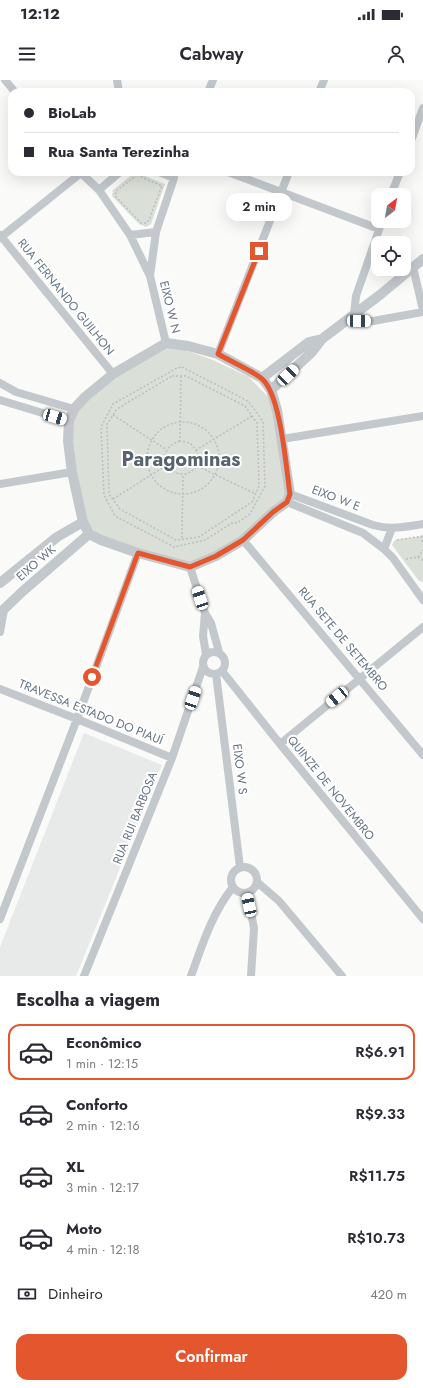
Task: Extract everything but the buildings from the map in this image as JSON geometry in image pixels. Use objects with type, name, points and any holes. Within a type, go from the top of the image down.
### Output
[{"type":"street","points":[[5,80],[12,88]]},
{"type":"street","points":[[415,130],[423,108]]},
{"type":"street","points":[[0,237],[75,176]]},
{"type":"street","points":[[84,176],[99,190],[130,236],[150,276]]},
{"type":"street","points":[[99,190],[115,176]]},
{"type":"street","points":[[150,276],[156,232],[175,176]]},
{"type":"street","points":[[239,176],[379,229],[378,236]]},
{"type":"street","points":[[218,354],[288,176]]},
{"type":"street","points":[[394,188],[399,176]]},
{"type":"street","points":[[130,236],[156,232]]},
{"type":"street","name":"RUA FERNANDO GUILHON","points":[[0,237],[113,374]]},
{"type":"street","points":[[411,264],[423,260]]},
{"type":"street","points":[[354,314],[356,296],[371,261]]},
{"type":"street","points":[[344,321],[373,321],[423,311],[411,272]]},
{"type":"street","name":"EIXO W N","points":[[150,276],[166,343]]},
{"type":"street","points":[[271,390],[312,352],[322,339],[381,294],[398,276]]},
{"type":"street","points":[[262,378],[309,342],[322,339]]},
{"type":"street","points":[[166,343],[188,346],[218,354],[262,378],[271,390],[277,410],[282,439],[289,498],[243,540],[216,556],[190,567],[138,553],[101,540],[89,534],[83,522],[72,472],[68,441],[69,421],[74,409],[85,397],[113,374],[166,343]]},
{"type":"street","points":[[0,383],[16,392],[74,409]]},
{"type":"street","points":[[0,400],[69,421]]},
{"type":"street","points":[[282,439],[423,416]]},
{"type":"street","points":[[0,484],[72,472]]},
{"type":"street","name":"EIXO W E","points":[[289,498],[384,528],[423,524]]},
{"type":"street","name":"EIXO W E","points":[[289,498],[363,533],[393,558],[422,595]]},
{"type":"street","points":[[0,583],[57,537],[83,522]]},
{"type":"street","points":[[384,549],[392,528]]},
{"type":"street","name":"EIXO WK","points":[[1,611],[89,534]]},
{"type":"street","name":"RUA SETE DE SETEMBRO","points":[[243,540],[423,755]]},
{"type":"street","points":[[0,919],[77,719],[138,553]]},
{"type":"street","name":"EIXO W S","points":[[190,567],[205,613],[211,623],[219,652],[224,657],[226,664],[219,672],[240,867]]},
{"type":"street","points":[[0,632],[1,611]]},
{"type":"street","name":"EIXO W S","points":[[203,667],[202,660],[206,654],[203,636],[205,613]]},
{"type":"street","points":[[280,744],[423,627]]},
{"type":"street","points":[[206,654],[212,651],[219,652]]},
{"type":"street","points":[[203,667],[206,672],[211,674],[219,672]]},
{"type":"street","name":"RUA RUI BARBOSA","points":[[84,976],[172,758],[203,667]]},
{"type":"street","name":"QUINZE DE NOVEMBRO","points":[[219,672],[423,919]]},
{"type":"street","name":"TRAVESSA ESTADO DO PIAUÍ","points":[[0,689],[172,758]]},
{"type":"street","points":[[257,882],[251,891],[241,893],[233,888],[230,883],[230,878],[232,873],[240,867],[251,869],[257,882],[279,901],[342,976]]},
{"type":"street","points":[[191,976],[214,917],[224,899],[233,888]]},
{"type":"street","points":[[247,893],[254,928],[251,976]]},
{"type":"path","points":[[136,176],[116,191],[115,196],[141,222],[146,223],[150,220],[162,186],[139,176]]},
{"type":"path","points":[[182,367],[248,401],[263,421],[265,486],[250,514],[237,523],[232,522],[205,540],[174,547],[115,516],[104,495],[101,427],[113,404],[177,368],[182,367]]},
{"type":"path","points":[[172,376],[186,376],[245,406],[257,423],[259,486],[252,502],[199,537],[176,540],[120,509],[109,494],[107,424],[113,415],[117,409],[172,376]]},
{"type":"path","points":[[180,441],[181,376]]},
{"type":"path","points":[[113,415],[167,450]]},
{"type":"path","points":[[196,450],[252,416]]},
{"type":"path","points":[[180,422],[196,424],[208,432],[214,439],[220,457],[216,475],[206,487],[197,492],[183,494],[166,490],[156,482],[151,475],[147,460],[147,453],[151,440],[166,426],[180,422]]},
{"type":"path","points":[[180,441],[190,443],[196,450],[199,457],[197,466],[193,470],[184,474],[173,472],[165,460],[167,450],[173,443],[180,441]]},
{"type":"path","points":[[113,499],[167,465]]},
{"type":"path","points":[[197,466],[256,494]]},
{"type":"path","points":[[182,539],[184,474]]},
{"type":"path","points":[[395,540],[422,536],[423,544]]},
{"type":"path","points":[[418,557],[420,552],[423,550]]},
{"type":"path","points":[[403,560],[418,557],[423,561]]},
{"type":"shaded area","points":[[130,176],[145,176],[165,184],[151,224],[146,227],[139,224],[112,196],[113,190]]},
{"type":"shaded area","points":[[165,347],[185,350],[213,360],[249,377],[270,399],[279,440],[287,499],[242,539],[190,566],[86,530],[75,472],[70,421],[75,410],[115,377]]},
{"type":"shaded area","points":[[423,536],[423,582],[419,581],[392,545],[395,540]]},
{"type":"shaded area","points":[[84,733],[162,765],[76,976],[0,976],[0,947]]},
{"type":"district","name":"Paragominas","points":[[181,459]]},
{"type":"route","points":[[92,677],[138,553],[190,567],[216,556],[243,540],[273,512],[287,502],[290,494],[280,425],[271,390],[262,378],[218,354],[259,251]]}]
